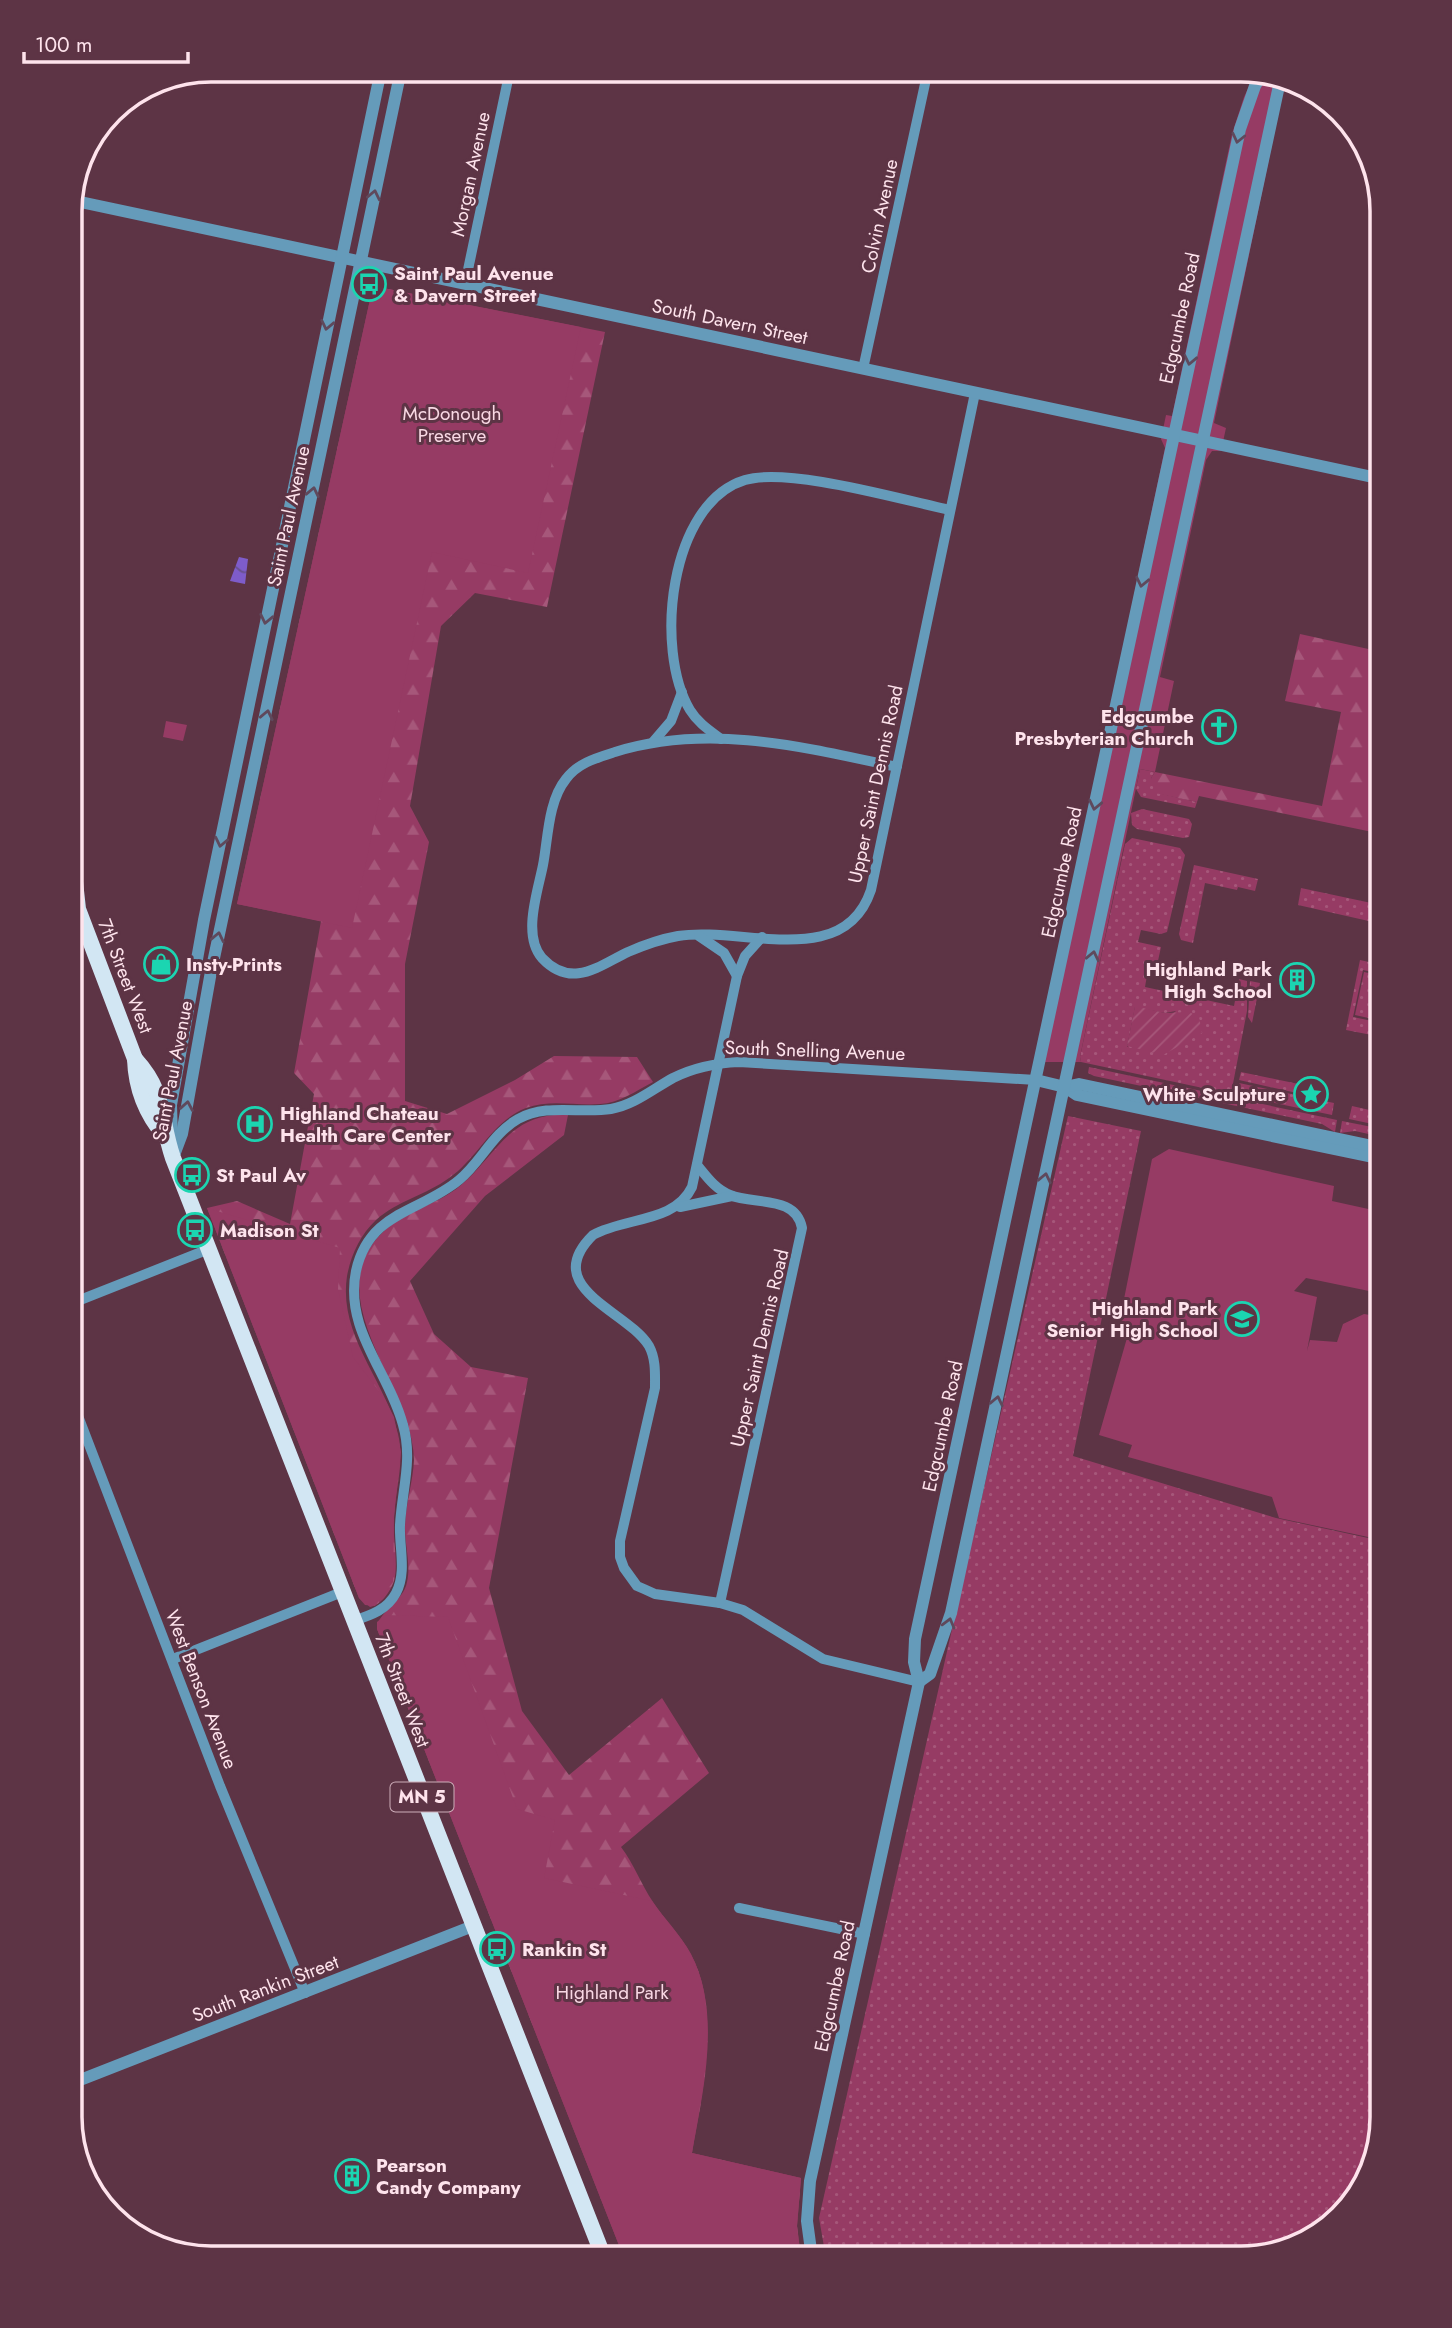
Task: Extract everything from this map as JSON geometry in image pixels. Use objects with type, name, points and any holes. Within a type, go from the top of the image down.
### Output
[{"type":"main road","name":"7th Street West","points":[[83,931],[135,1059],[152,1077],[164,1112],[165,1136],[173,1158],[599,2245]]},
{"type":"street","name":"Saint Paul Avenue","points":[[173,1158],[171,1105],[204,920],[378,83]]},
{"type":"street","name":"Saint Paul Avenue","points":[[173,1158],[182,1133],[210,977],[398,83]]},
{"type":"street","name":"Morgan Avenue","points":[[465,284],[507,83]]},
{"type":"street","name":"Colvin Avenue","points":[[863,369],[925,83]]},
{"type":"street","name":"Edgcumbe Road","points":[[810,2246],[807,2221],[810,2181],[919,1682],[914,1662],[915,1639],[1240,129],[1256,84]]},
{"type":"street","name":"Edgcumbe Road","points":[[919,1682],[930,1674],[951,1613],[1278,88]]},
{"type":"street","name":"South Davern Street","points":[[83,203],[1370,476]]},
{"type":"street","name":"Upper Saint Dennis Road","points":[[897,767],[801,747],[695,738],[653,742],[580,765],[564,782],[555,800],[533,918],[534,938],[541,957],[561,970],[594,972],[645,945],[696,934],[819,939],[842,931],[859,916],[871,890],[897,767],[950,510],[975,393]]},
{"type":"street","points":[[721,739],[701,724],[682,692],[673,662],[670,626],[685,545],[698,515],[727,488],[757,477],[789,477],[950,510]]},
{"type":"street","points":[[653,742],[671,721],[682,692]]},
{"type":"street","points":[[696,934],[715,945],[737,976]]},
{"type":"street","points":[[673,1209],[686,1201],[697,1165],[737,976],[745,956],[762,937]]},
{"type":"street","name":"South Snelling Avenue","points":[[353,1621],[385,1607],[398,1589],[402,1569],[401,1511],[408,1469],[404,1425],[370,1356],[356,1307],[356,1270],[370,1238],[395,1215],[458,1181],[476,1165],[502,1131],[519,1119],[546,1110],[586,1111],[624,1105],[686,1072],[739,1062],[1036,1080],[1065,1087],[1077,1094],[1370,1156]]},
{"type":"street","name":"South Snelling Avenue","points":[[1065,1087],[1079,1084],[1370,1145]]},
{"type":"street","name":"Upper Saint Dennis Road","points":[[697,1165],[717,1188],[732,1196],[785,1206],[801,1222],[802,1234],[720,1603]]},
{"type":"street","points":[[732,1196],[673,1209],[593,1235],[585,1243],[580,1255],[578,1279],[589,1295],[630,1326],[647,1343],[655,1370],[655,1388],[621,1541],[620,1557],[624,1568],[637,1586],[655,1594],[720,1603],[768,1623],[823,1659],[919,1682]]},
{"type":"street","points":[[82,1299],[209,1249]]},
{"type":"street","name":"West Benson Avenue","points":[[82,1427],[220,1786],[305,1993]]},
{"type":"street","points":[[173,1659],[342,1592]]},
{"type":"street","points":[[739,1908],[865,1934]]},
{"type":"street","name":"South Rankin Street","points":[[82,2079],[473,1926]]},
{"type":"green space","points":[[1251,83],[1283,90],[1214,423],[1226,428],[1221,451],[1212,451],[1206,460],[1160,677],[1174,681],[1155,772],[1140,769],[1081,1062],[1036,1062],[1165,448],[1161,439],[1166,415],[1172,416],[1232,134]]},
{"type":"green space","points":[[373,286],[605,332],[547,607],[475,593],[441,626],[410,806],[429,842],[405,964],[405,1101],[447,1114],[515,1080],[554,1056],[637,1057],[653,1082],[607,1103],[535,1105],[514,1114],[494,1131],[459,1170],[440,1184],[384,1213],[365,1232],[357,1246],[347,1276],[349,1318],[364,1357],[392,1414],[400,1445],[394,1518],[394,1581],[385,1597],[370,1607],[359,1598],[207,1208],[237,1201],[290,1224],[314,1094],[294,1073],[321,921],[237,904]]},
{"type":"green space","name":"McDonough Preserve","points":[[373,286],[581,327],[528,573],[432,552],[352,928],[237,904]]},
{"type":"green space","points":[[1300,634],[1370,649],[1370,832],[1199,796],[1197,802],[1155,793],[1151,778],[1155,772],[1322,806],[1341,712],[1285,701]]},
{"type":"green space","points":[[166,721],[187,725],[183,741],[163,737]]},
{"type":"green space","points":[[1140,769],[1155,772],[1151,778],[1162,794],[1197,802],[1195,808],[1141,797],[1136,789]]},
{"type":"green space","points":[[1142,809],[1189,819],[1192,824],[1189,837],[1137,829],[1132,825],[1131,813]]},
{"type":"green space","points":[[1132,838],[1180,848],[1185,855],[1167,932],[1161,934],[1141,930],[1138,942],[1161,947],[1156,970],[1148,969],[1145,987],[1234,1006],[1239,979],[1247,981],[1247,1011],[1231,1094],[1081,1062],[1125,844]],"holes":[[[1135,1007],[1165,1013],[1176,1011],[1127,1047]]]},
{"type":"green space","points":[[1194,865],[1258,879],[1255,891],[1205,883],[1193,943],[1181,940],[1179,934]]},
{"type":"green space","points":[[1301,888],[1370,903],[1370,921],[1298,905]]},
{"type":"green space","points":[[1360,960],[1370,962],[1370,971],[1363,970],[1353,1017],[1370,1021],[1370,1035],[1346,1030]]},
{"type":"green space","points":[[1364,972],[1370,973],[1370,1018],[1355,1015]]},
{"type":"green space","points":[[1250,981],[1260,983],[1252,1023],[1248,1017]]},
{"type":"green space","points":[[1135,1006],[1165,1013],[1189,1012],[1199,1017],[1202,1033],[1163,1055],[1127,1046]]},
{"type":"green space","points":[[1089,1067],[1337,1120],[1335,1132],[1322,1124],[1094,1076],[1088,1073]]},
{"type":"green space","points":[[1241,1072],[1308,1086],[1306,1095],[1239,1080]]},
{"type":"green space","points":[[1239,1083],[1334,1103],[1332,1115],[1236,1095]]},
{"type":"green space","points":[[1352,1106],[1370,1110],[1370,1123],[1349,1119]]},
{"type":"green space","points":[[568,1115],[564,1135],[485,1196],[410,1281],[434,1334],[471,1367],[528,1378],[489,1588],[522,1711],[569,1775],[662,1698],[709,1773],[621,1847],[653,1902],[691,1954],[706,2002],[708,2027],[705,2078],[692,2153],[801,2178],[797,2226],[799,2246],[619,2245],[377,1629],[381,1617],[401,1595],[407,1582],[405,1519],[414,1460],[410,1432],[400,1403],[363,1314],[359,1285],[365,1258],[383,1232],[401,1219],[451,1193],[472,1175],[512,1132],[538,1118]]},
{"type":"green space","points":[[1068,1116],[1141,1131],[1073,1456],[1276,1518],[1370,1538],[1370,2117],[1365,2150],[1348,2189],[1326,2214],[1298,2232],[1258,2245],[824,2246],[819,2218]]},
{"type":"green space","points":[[1342,1121],[1370,1127],[1370,1134],[1355,1131],[1340,1133]]},
{"type":"green space","name":"Highland Park Senior High School","points":[[1169,1149],[1334,1186],[1332,1201],[1370,1209],[1369,1291],[1306,1278],[1294,1291],[1317,1297],[1307,1351],[1310,1340],[1337,1342],[1343,1324],[1364,1314],[1370,1315],[1370,1537],[1279,1518],[1272,1497],[1128,1457],[1132,1445],[1099,1435],[1129,1331],[1118,1329],[1152,1159]]},
{"type":"green space","points":[[207,1208],[340,1248],[338,1289],[353,1357],[385,1399],[394,1417],[401,1452],[394,1516],[393,1582],[375,1606],[365,1605],[359,1598]]},
{"type":"green space","name":"Highland Park","points":[[385,1615],[448,1617],[517,1809],[555,1820],[544,1878],[652,1901],[686,1946],[700,1975],[707,2025],[704,2078],[692,2153],[801,2178],[797,2226],[799,2246],[619,2245],[377,1629],[377,1622]]},
{"type":"water","points":[[239,557],[248,559],[245,584],[230,581]]},
{"type":"place","name":"Saint Paul Avenue & Davern Street","points":[[369,284]]},
{"type":"place","name":"Edgcumbe Presbyterian Church","points":[[1219,727]]},
{"type":"place","name":"Insty-Prints","points":[[161,964]]},
{"type":"place","name":"Highland Park High School","points":[[1297,980]]},
{"type":"place","name":"White Sculpture","points":[[1311,1094]]},
{"type":"place","name":"Highland Chateau Health Care Center","points":[[255,1124]]},
{"type":"place","name":"St Paul Av","points":[[192,1175]]},
{"type":"place","name":"Madison St","points":[[195,1230]]},
{"type":"place","name":"Highland Park Senior High School","points":[[1242,1319]]},
{"type":"place","name":"Rankin St","points":[[497,1949]]},
{"type":"place","name":"Pearson Candy Company","points":[[352,2176]]}]
